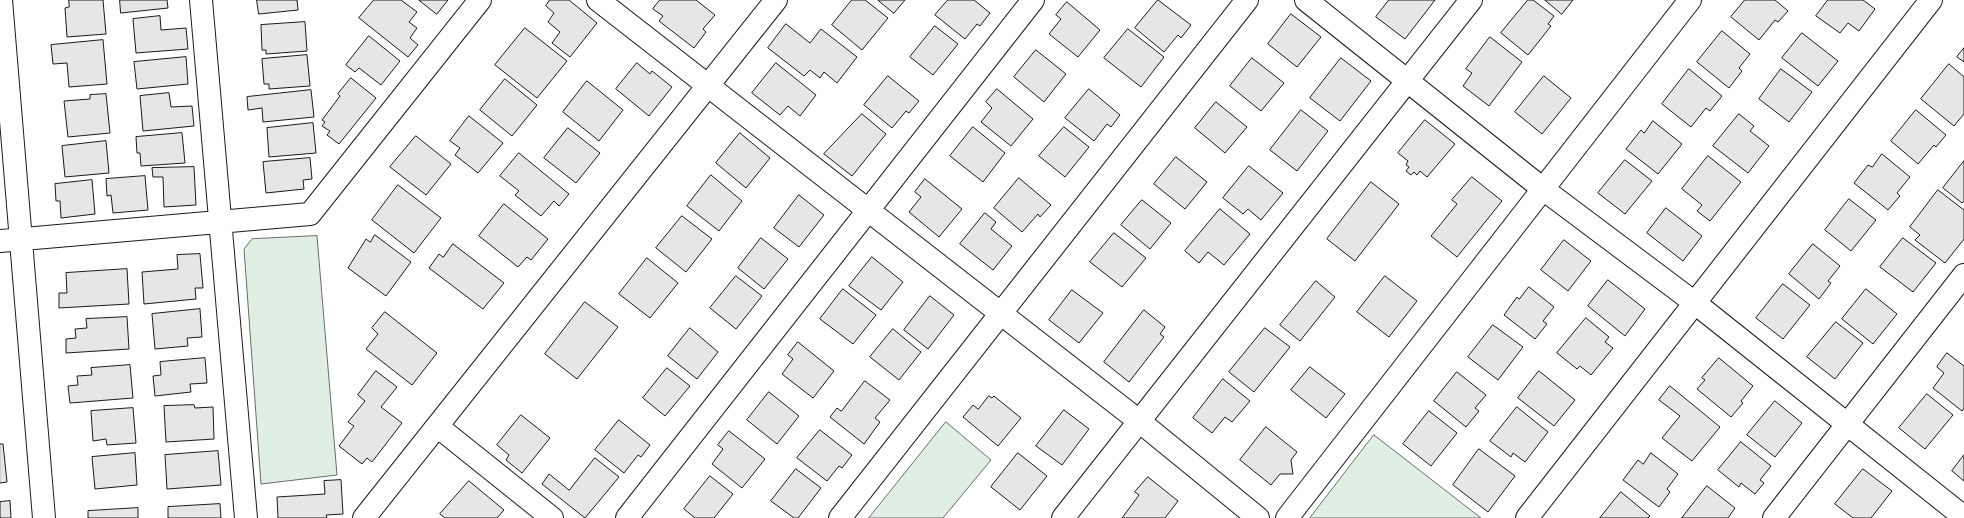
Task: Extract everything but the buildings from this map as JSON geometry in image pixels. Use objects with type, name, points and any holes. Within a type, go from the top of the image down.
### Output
[{"type":"street","points":[[1,0],[10,240],[44,518]]},
{"type":"street","points":[[201,0],[246,518]]},
{"type":"street","points":[[10,240],[310,214],[480,0]]},
{"type":"street","points":[[598,0],[1139,421],[1258,518]]},
{"type":"street","points":[[364,518],[776,0]]},
{"type":"street","points":[[627,518],[1032,0]]},
{"type":"street","points":[[840,518],[1247,0]]},
{"type":"street","points":[[1306,0],[1543,189],[1695,303],[1964,517]]},
{"type":"street","points":[[1063,518],[1471,0]]},
{"type":"street","points":[[1288,518],[1690,0]]},
{"type":"street","points":[[1527,518],[1931,0]]},
{"type":"street","points":[[1774,518],[1964,276]]},
{"type":"street","points":[[437,426],[552,518]]},
{"type":"green space","points":[[317,236],[337,475],[261,484],[244,249],[252,239]]},
{"type":"green space","points":[[946,422],[991,460],[943,518],[869,518]]},
{"type":"green space","points":[[1374,435],[1481,518],[1310,518]]}]
